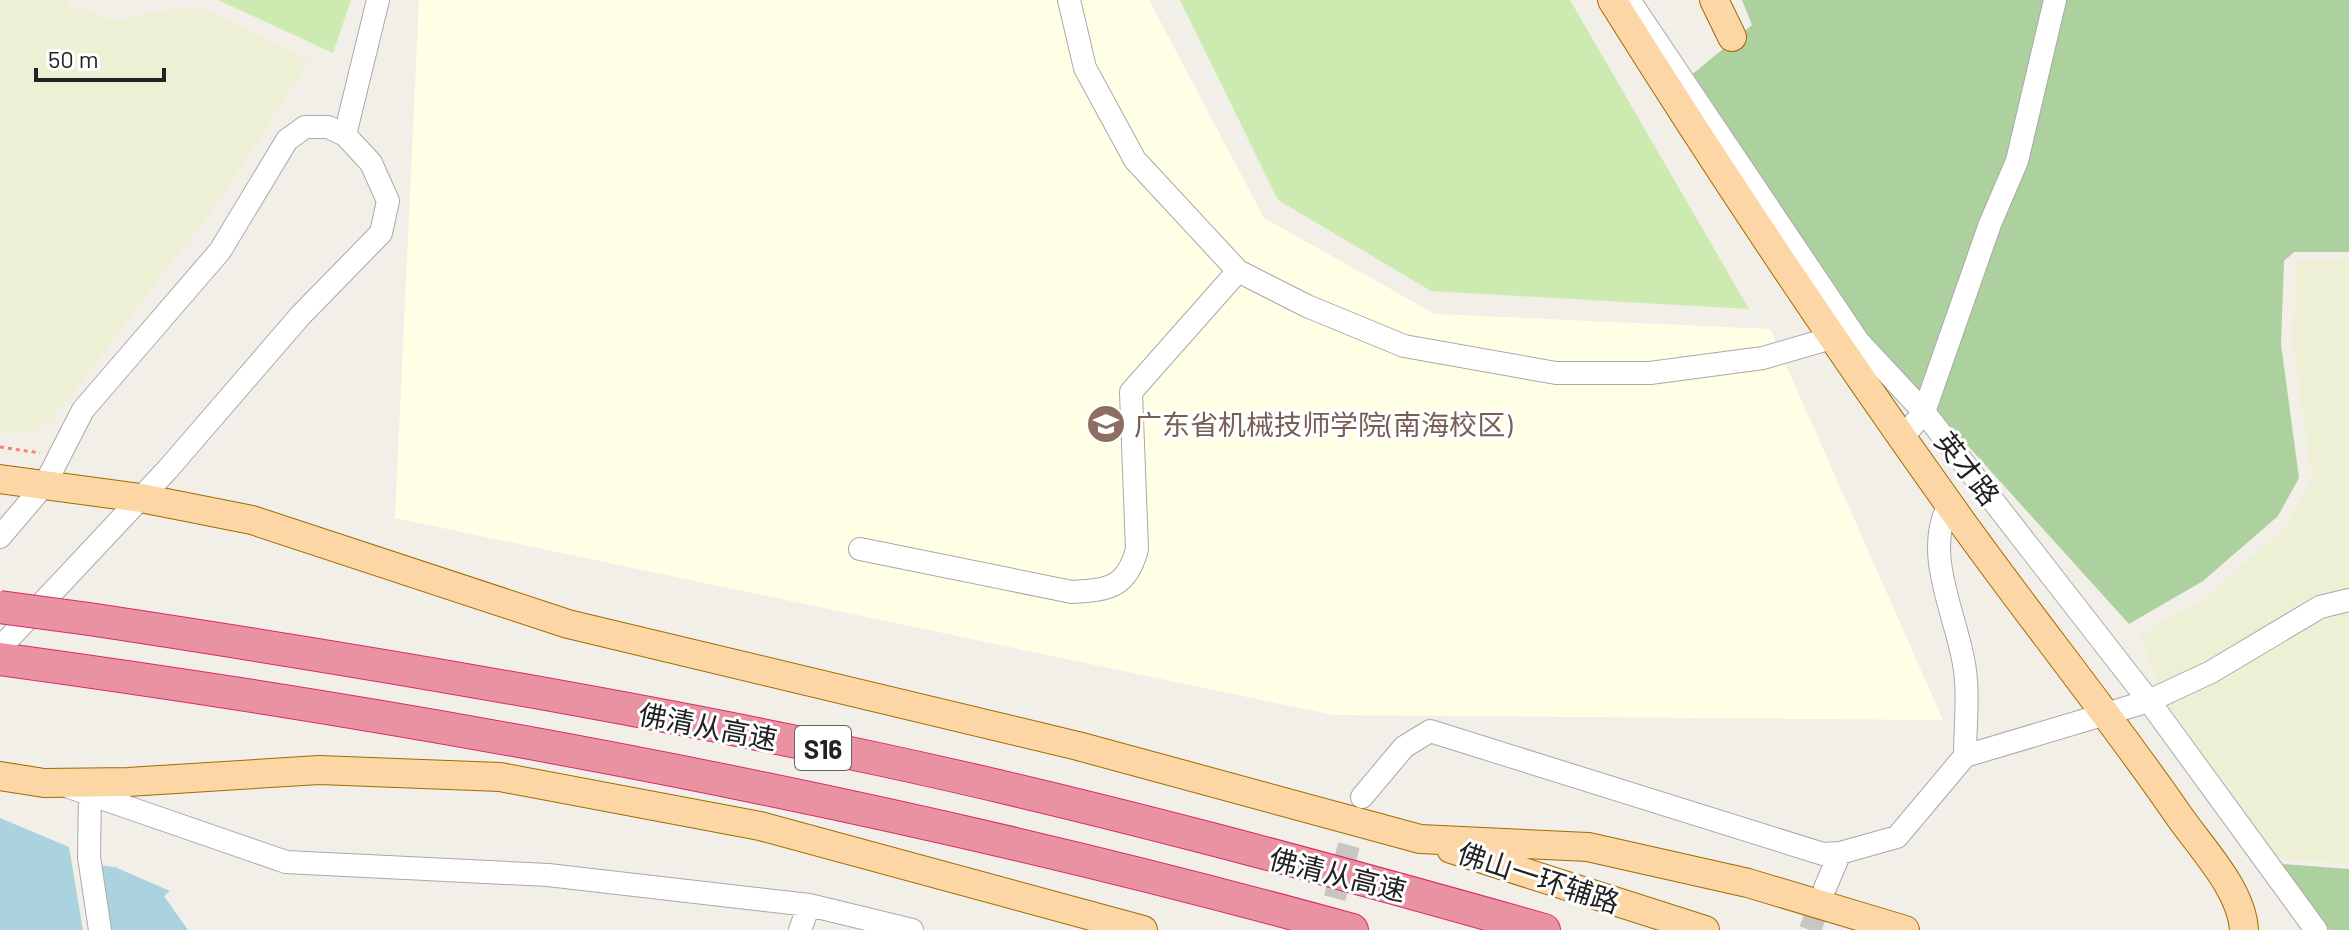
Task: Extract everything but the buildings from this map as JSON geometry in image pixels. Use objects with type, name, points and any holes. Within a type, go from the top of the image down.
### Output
[{"type":"highway","name":"佛清从高速","points":[[0,607],[400,668],[877,759],[1123,817],[1544,930]]},
{"type":"highway","name":"佛清从高速","points":[[0,659],[362,713],[737,782],[1031,848],[1352,930]]},
{"type":"highway","points":[[1224,896],[1305,930]]},
{"type":"main road","name":"英才路","points":[[1612,0],[1949,505],[2108,714],[2243,910],[2244,930]]},
{"type":"main road","points":[[1714,0],[1732,37]]},
{"type":"main road","points":[[0,479],[141,498],[252,520],[568,624],[1078,746],[1420,839],[1588,847],[1748,883],[1905,930]]},
{"type":"main road","points":[[0,776],[44,783],[128,782],[319,770],[500,777],[760,826],[1143,930]]},
{"type":"main road","name":"佛山一环辅路","points":[[1420,839],[1705,930]]},
{"type":"street","points":[[345,135],[378,0]]},
{"type":"street","points":[[1069,0],[1085,68],[1135,160],[1238,271],[1307,306],[1404,346],[1556,373],[1650,373],[1721,364],[1763,358],[1835,337]]},
{"type":"street","name":"英才路","points":[[1629,0],[1858,341],[1924,412],[2149,701],[2316,930]]},
{"type":"street","points":[[1903,437],[1924,412],[1990,224],[2017,161],[2055,0]]},
{"type":"street","points":[[0,537],[45,484],[83,410],[220,251],[287,140],[305,127],[328,127],[345,135],[371,163],[388,201],[381,233],[300,316],[141,498],[0,648]]},
{"type":"street","points":[[860,549],[1072,592],[1098,591],[1119,583],[1132,570],[1137,549],[1131,392],[1238,271]]},
{"type":"street","points":[[1949,505],[1941,520],[1942,572],[1960,641],[1966,681],[1965,756]]},
{"type":"street","points":[[1362,797],[1404,747],[1430,731],[1823,854],[1840,853],[1897,837],[1965,756],[2149,701],[2211,672],[2320,607],[2349,600]]},
{"type":"street","points":[[44,783],[90,794],[286,862],[548,875],[809,905],[912,930]]},
{"type":"street","points":[[90,794],[89,857],[100,930]]},
{"type":"street","points":[[1825,888],[1840,853]]},
{"type":"street","points":[[800,930],[809,905]]},
{"type":"path","points":[[0,447],[59,457]]},
{"type":"shaded area","points":[[0,0],[66,0],[70,5],[117,21],[161,10],[197,7],[236,22],[309,61],[222,197],[54,417],[30,434],[0,432]]},
{"type":"shaded area","name":"广东省机械技师学院(南海校区)","points":[[419,0],[1149,0],[1264,218],[1435,314],[1770,329],[1943,720],[1333,715],[395,518]]},
{"type":"shaded area","points":[[2349,259],[2349,864],[2279,859],[2169,706],[2139,635],[2207,597],[2285,527],[2312,480],[2293,343],[2296,262]]},
{"type":"green space","points":[[218,0],[351,0],[333,53]]},
{"type":"green space","points":[[1180,0],[1570,0],[1749,309],[1431,291],[1278,200]]},
{"type":"green space","points":[[1742,0],[2349,0],[2349,252],[2294,252],[2284,261],[2281,344],[2299,478],[2278,516],[2203,581],[2129,624],[1856,322],[1689,77],[1752,25]]},
{"type":"green space","points":[[2282,864],[2349,869],[2349,930],[2329,930]]},
{"type":"water","points":[[0,818],[69,847],[83,930],[0,930]]},
{"type":"water","points":[[98,865],[115,867],[170,891],[164,896],[188,930],[105,930]]},
{"type":"tunnel","points":[[1326,930],[1359,808]]},
{"type":"tunnel","points":[[1810,930],[1825,890]]},
{"type":"place","name":"广东省机械技师学院(南海校区)","points":[[1106,424]]}]
